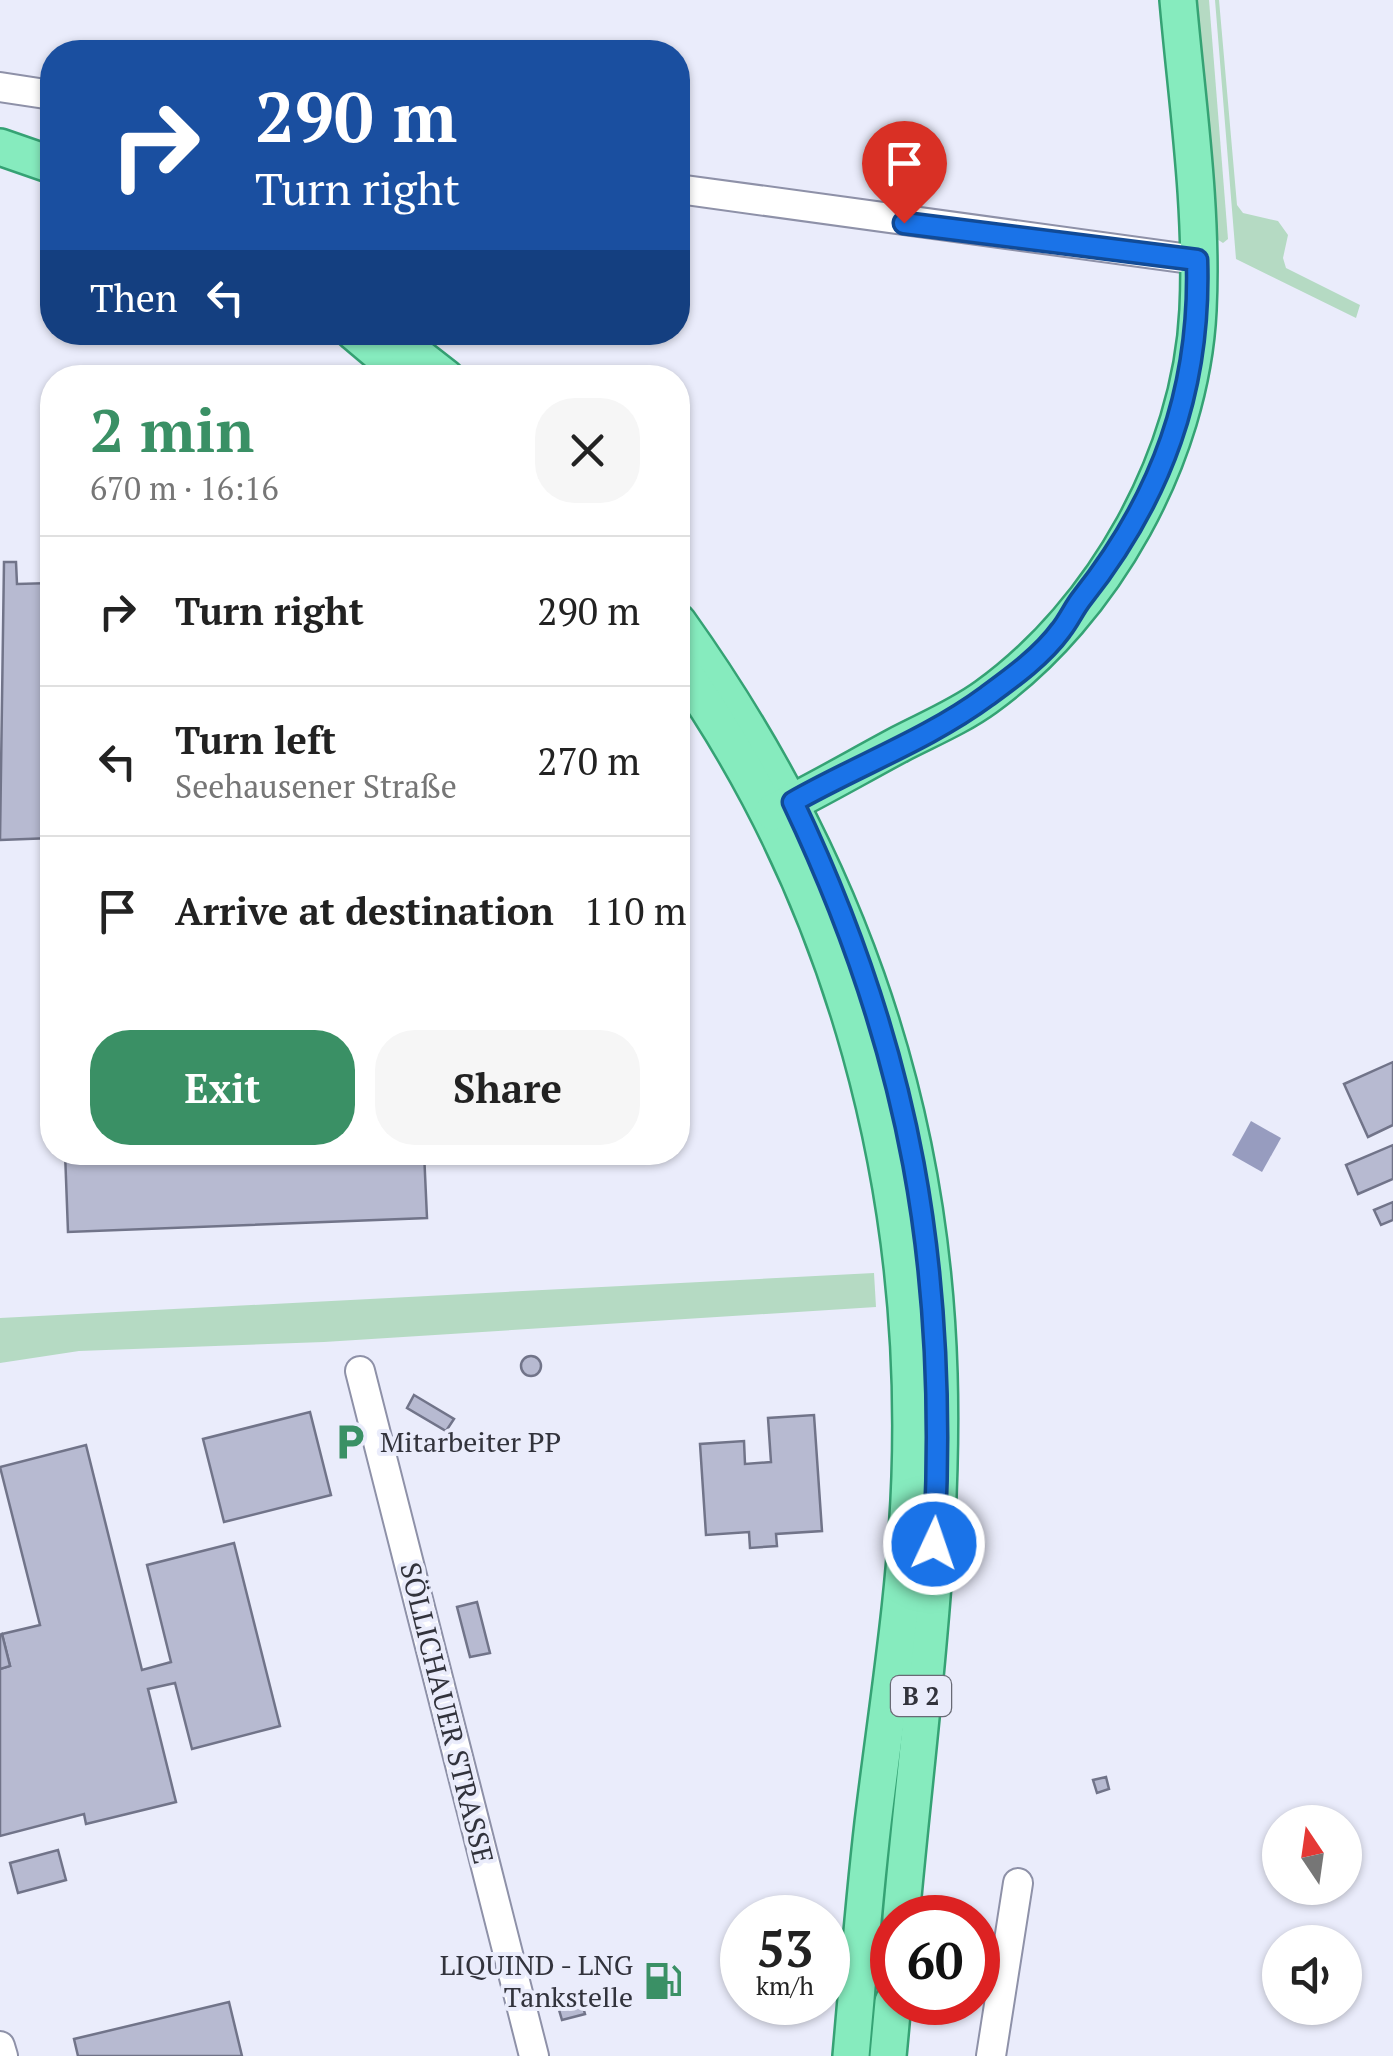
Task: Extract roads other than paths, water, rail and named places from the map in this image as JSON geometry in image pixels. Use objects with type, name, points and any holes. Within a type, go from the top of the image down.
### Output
[{"type":"main road","points":[[775,798],[975,678],[1080,601],[1125,541],[1170,452],[1195,351],[1197,260],[1178,0]]},
{"type":"main road","points":[[0,147],[40,161]]},
{"type":"main road","points":[[369,345],[393,365]]},
{"type":"main road","points":[[404,345],[429,365]]},
{"type":"main road","points":[[690,644],[775,798]]},
{"type":"main road","points":[[690,681],[775,798]]},
{"type":"main road","name":"B 2","points":[[775,798],[854,942],[892,1060],[921,1186],[951,1370],[903,1895]]},
{"type":"main road","name":"B 2","points":[[775,798],[856,1035],[880,1126],[905,1281],[910,1370],[907,1540],[851,2056]]},
{"type":"main road","points":[[888,2056],[891,2025]]},
{"type":"street","points":[[0,87],[40,93]]},
{"type":"street","points":[[690,191],[1197,260]]},
{"type":"street","name":"SÖLLICHAUER STRASSE","points":[[360,1370],[534,2056]]},
{"type":"street","points":[[991,2056],[1018,1882]]},
{"type":"street","points":[[0,2046],[2,2056]]},
{"type":"water","points":[[1251,1121],[1281,1138],[1262,1172],[1232,1155]]},
{"type":"place","name":"Mitarbeiter PP","points":[[350,1442]]},
{"type":"place","name":"LIQUIND - LNG Tankstelle","points":[[663,1981]]}]
